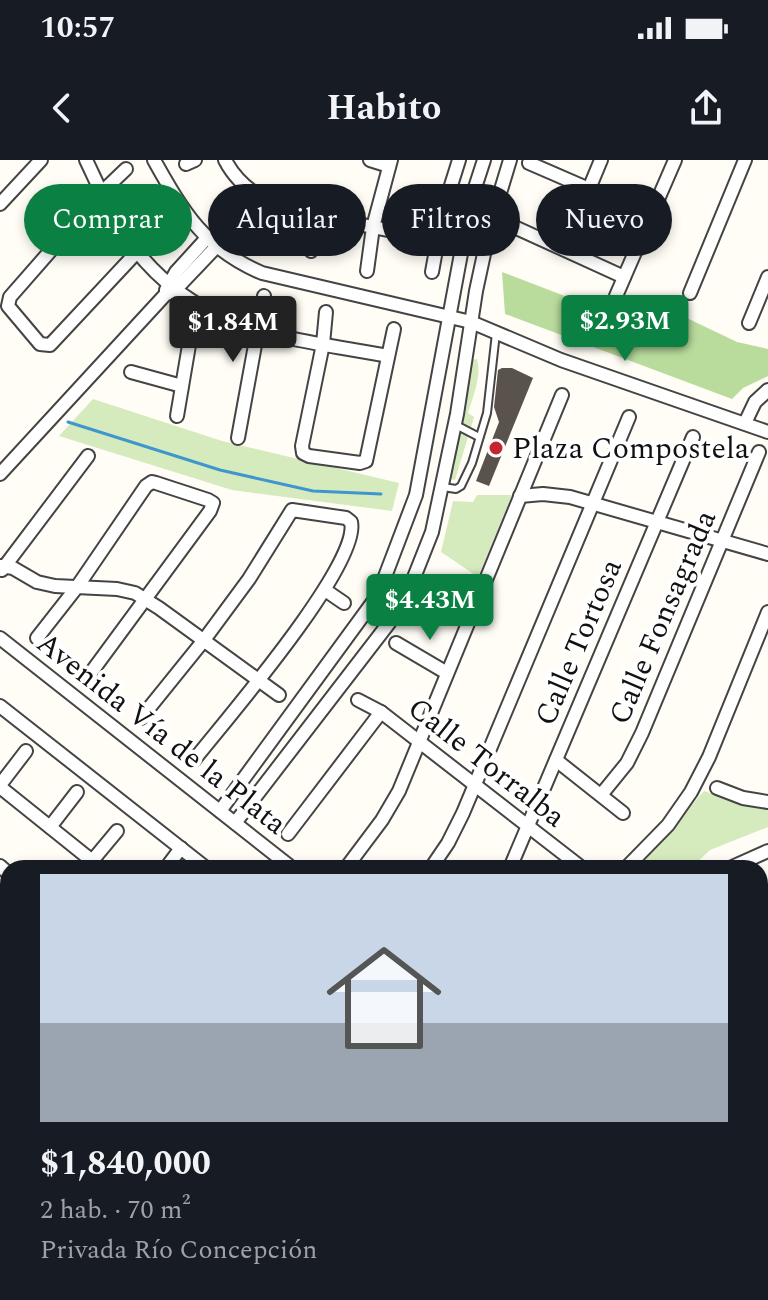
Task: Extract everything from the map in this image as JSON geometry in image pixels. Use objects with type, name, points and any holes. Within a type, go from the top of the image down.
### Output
[{"type":"street","points":[[0,204],[41,160]]},
{"type":"street","points":[[86,160],[98,184]]},
{"type":"street","points":[[154,160],[180,207],[208,240]]},
{"type":"street","points":[[225,160],[243,184]]},
{"type":"street","points":[[367,271],[373,227],[390,163],[370,160]]},
{"type":"street","points":[[453,184],[459,160]]},
{"type":"street","points":[[220,811],[378,595],[416,495],[471,200],[484,160]]},
{"type":"street","points":[[235,823],[389,623],[413,580],[432,532],[490,226],[510,160]]},
{"type":"street","points":[[591,184],[601,160]]},
{"type":"street","points":[[616,296],[675,160]]},
{"type":"street","points":[[690,293],[745,160]]},
{"type":"street","points":[[529,163],[577,184]]},
{"type":"street","points":[[110,184],[126,169]]},
{"type":"street","points":[[366,226],[382,229]]},
{"type":"street","points":[[0,474],[208,246]]},
{"type":"street","points":[[47,256],[7,302],[40,344],[50,345],[133,256]]},
{"type":"street","points":[[140,256],[169,290],[223,318],[258,331],[388,356]]},
{"type":"street","points":[[229,256],[262,273],[450,316],[496,330],[561,360],[768,432]]},
{"type":"street","points":[[432,272],[435,256]]},
{"type":"street","points":[[579,256],[624,277]]},
{"type":"street","points":[[749,323],[768,277]]},
{"type":"street","points":[[238,438],[264,296]]},
{"type":"street","points":[[177,416],[196,304]]},
{"type":"street","points":[[326,312],[323,344],[302,446],[303,453],[309,456],[360,463],[366,461],[394,329]]},
{"type":"street","points":[[131,372],[182,386]]},
{"type":"street","points":[[745,423],[755,402],[768,390]]},
{"type":"street","points":[[352,860],[390,808],[562,395]]},
{"type":"street","points":[[436,860],[448,843],[474,787],[629,417]]},
{"type":"street","name":"Calle Tortosa","points":[[513,860],[693,437]]},
{"type":"street","name":"Calle Fonsagrada","points":[[601,795],[627,763],[634,749],[759,452]]},
{"type":"street","points":[[88,456],[4,564],[37,582],[117,589],[146,598],[279,695]]},
{"type":"street","points":[[37,638],[152,482],[213,503],[90,674]]},
{"type":"street","points":[[520,496],[558,495],[768,554]]},
{"type":"street","points":[[141,718],[249,579],[292,510],[346,518],[351,522],[351,538],[325,590],[292,638],[194,760]]},
{"type":"street","points":[[430,585],[473,610]]},
{"type":"street","points":[[325,590],[344,603]]},
{"type":"street","points":[[634,860],[668,825],[691,792],[709,757],[768,612]]},
{"type":"street","name":"Avenida Vía de la Plata","points":[[0,638],[282,860]]},
{"type":"street","points":[[396,643],[447,673]]},
{"type":"street","name":"Calle Torralba","points":[[358,700],[381,712],[418,744],[572,860]]},
{"type":"street","points":[[0,706],[196,860]]},
{"type":"street","points":[[288,834],[381,712]]},
{"type":"street","points":[[26,751],[0,786],[92,860]]},
{"type":"street","points":[[556,760],[623,813]]},
{"type":"street","points":[[717,788],[743,798],[768,802]]},
{"type":"street","points":[[50,827],[77,792]]},
{"type":"street","points":[[99,860],[117,831]]},
{"type":"street","points":[[172,860],[181,848]]},
{"type":"street","points":[[748,860],[768,851]]},
{"type":"lane","points":[[441,487],[456,489],[465,482],[487,413],[496,330]]},
{"type":"lane","points":[[454,424],[479,437]]},
{"type":"green space","points":[[502,272],[630,321],[670,310],[737,342],[768,349],[768,376],[743,388],[732,399],[505,314]]},
{"type":"green space","points":[[477,359],[478,379],[468,413],[474,417],[455,480],[447,478],[468,388],[468,368],[471,360]]},
{"type":"green space","points":[[93,399],[222,441],[399,483],[392,511],[232,490],[59,436]]},
{"type":"green space","points":[[477,495],[512,495],[478,577],[441,552],[453,501],[473,502]]},
{"type":"green space","points":[[704,791],[768,810],[768,827],[710,850],[699,860],[643,860]]},
{"type":"building","name":"Plaza Compostela","points":[[512,368],[533,378],[489,486],[476,481],[499,422],[494,407],[498,370]]},
{"type":"waterway","points":[[68,422],[220,470],[313,491],[381,494]]},
{"type":"place","name":"Plaza Compostela","points":[[496,448]]}]
